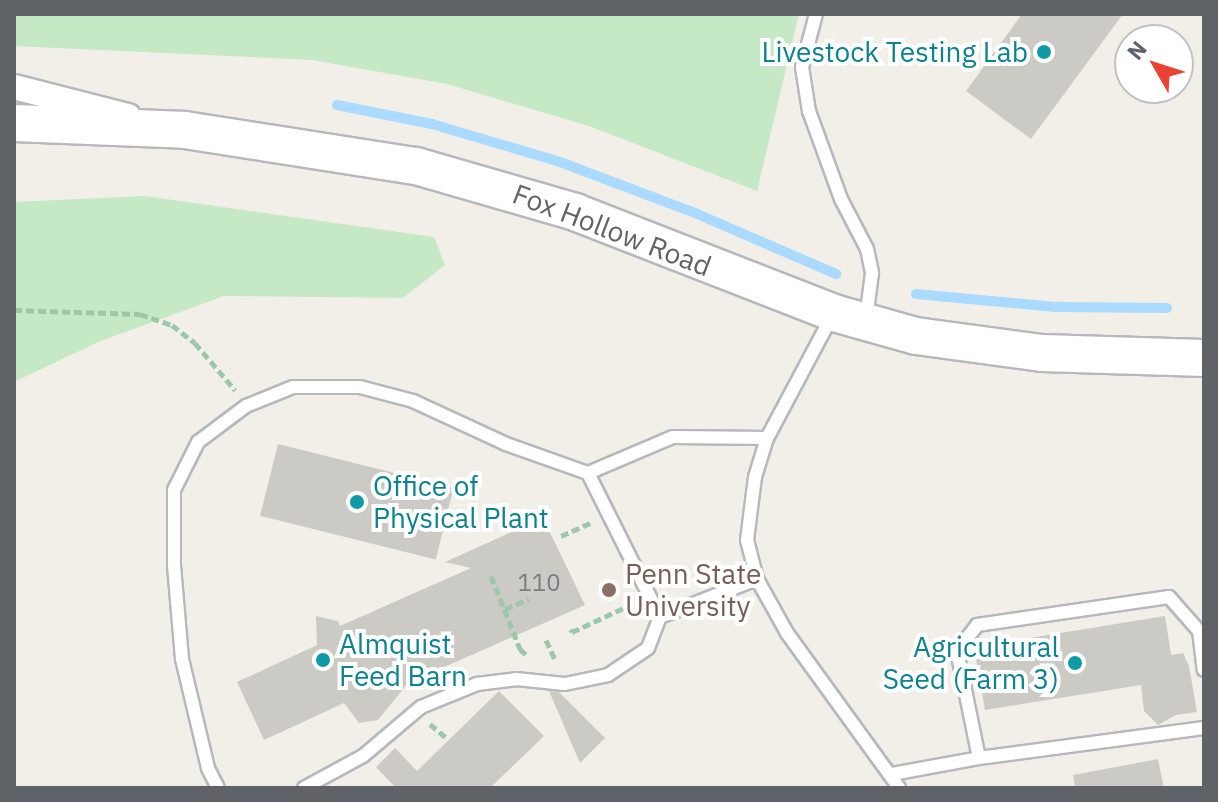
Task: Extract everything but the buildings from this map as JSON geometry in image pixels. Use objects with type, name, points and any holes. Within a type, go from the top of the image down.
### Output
[{"type":"main road","name":"Fox Hollow Road","points":[[14,123],[185,130],[416,166],[575,212],[850,318],[962,345],[1042,353],[1204,358]]},
{"type":"street","points":[[14,87],[185,130]]},
{"type":"lane","points":[[816,14],[802,67],[809,111],[841,199],[867,249],[872,273],[850,318],[767,438],[755,477],[747,540],[757,579],[787,633],[892,774],[899,788]]},
{"type":"lane","points":[[218,788],[208,768],[182,659],[174,565],[174,490],[198,442],[246,406],[293,387],[360,387],[413,401],[506,444],[588,473],[673,437],[767,438]]},
{"type":"lane","points":[[304,788],[363,756],[421,707],[477,684],[516,679],[565,684],[608,675],[648,648],[660,617],[588,473]]},
{"type":"lane","points":[[660,617],[757,579]]},
{"type":"lane","points":[[979,758],[957,651],[977,625],[1169,597],[1199,631],[1204,670]]},
{"type":"lane","points":[[892,774],[979,758],[1204,728]]},
{"type":"path","points":[[14,310],[140,314],[172,325],[204,353],[246,406]]},
{"type":"path","points":[[491,576],[520,649],[538,664]]},
{"type":"path","points":[[571,629],[572,632],[650,596]]},
{"type":"path","points":[[505,609],[529,599]]},
{"type":"path","points":[[546,640],[554,656]]},
{"type":"green space","points":[[14,14],[799,14],[757,191],[589,126],[447,84],[312,60],[14,46]]},
{"type":"green space","points":[[145,196],[434,237],[445,265],[403,298],[224,296],[98,342],[14,382],[14,202]]},
{"type":"waterway","points":[[337,105],[432,124],[560,162],[695,213],[836,274]]},
{"type":"waterway","points":[[916,294],[1055,307],[1167,308]]},
{"type":"place","name":"Livestock Testing Lab","points":[[1044,52]]},
{"type":"place","name":"Office of Physical Plant","points":[[357,502]]},
{"type":"place","name":"Penn State University","points":[[609,590]]},
{"type":"place","name":"Almquist Feed Barn","points":[[323,660]]},
{"type":"place","name":"Agricultural Seed (Farm 3)","points":[[1075,663]]}]
